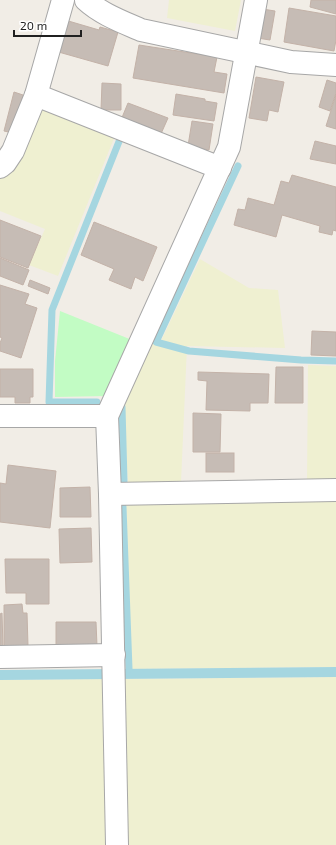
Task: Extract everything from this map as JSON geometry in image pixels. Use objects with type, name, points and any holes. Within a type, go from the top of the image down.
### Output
[{"type":"street","points":[[0,167],[5,163],[13,151],[36,95],[63,0]]},
{"type":"street","points":[[86,0],[121,21],[141,30],[246,54],[291,62],[336,65]]},
{"type":"street","points":[[117,845],[107,416],[230,147],[256,0]]},
{"type":"street","points":[[36,95],[220,168]]},
{"type":"street","points":[[0,416],[107,416]]},
{"type":"street","points":[[110,494],[336,490]]},
{"type":"street","points":[[0,657],[114,668]]},
{"type":"green space","points":[[169,0],[241,0],[235,31],[167,18]]},
{"type":"green space","points":[[39,107],[115,136],[58,276],[29,265],[45,229],[0,211],[0,176]]},
{"type":"green space","points":[[200,259],[249,288],[278,290],[285,348],[187,346],[181,482],[128,484],[123,400],[152,343],[159,345]]},
{"type":"green space","points":[[60,311],[132,340],[107,396],[55,397],[55,361]]},
{"type":"green space","points":[[308,365],[336,366],[336,481],[307,482]]},
{"type":"green space","points":[[336,501],[336,667],[131,669],[126,505]]},
{"type":"green space","points":[[336,677],[336,845],[125,845],[122,679]]},
{"type":"green space","points":[[104,679],[109,845],[0,845],[0,680]]},
{"type":"water","points":[[336,667],[336,677],[0,680],[0,670]]},
{"type":"building","points":[[311,0],[336,0],[336,14],[310,7]]},
{"type":"building","points":[[256,8],[275,11],[270,40],[251,37]]},
{"type":"building","points":[[289,8],[336,16],[336,40],[334,51],[284,42]]},
{"type":"building","points":[[65,20],[99,30],[100,27],[118,32],[108,66],[55,51]]},
{"type":"building","points":[[139,45],[217,57],[214,72],[227,74],[224,93],[133,78]]},
{"type":"building","points":[[256,77],[284,82],[278,112],[269,110],[267,121],[249,118]]},
{"type":"building","points":[[327,80],[336,83],[336,93],[330,111],[319,107]]},
{"type":"building","points":[[102,83],[121,84],[121,110],[101,110]]},
{"type":"building","points":[[14,92],[23,95],[13,133],[4,131]]},
{"type":"building","points":[[176,94],[205,99],[205,101],[217,103],[214,121],[173,115]]},
{"type":"building","points":[[336,95],[336,129],[326,126]]},
{"type":"building","points":[[128,103],[168,118],[160,136],[121,120]]},
{"type":"building","points":[[192,121],[213,124],[209,150],[188,146]]},
{"type":"building","points":[[315,141],[336,146],[336,164],[310,159]]},
{"type":"building","points":[[292,175],[336,187],[336,231],[333,230],[332,235],[319,232],[320,226],[282,215],[276,237],[234,225],[238,209],[245,210],[248,198],[274,205],[281,181],[289,183]]},
{"type":"building","points":[[0,220],[41,236],[28,268],[0,257]]},
{"type":"building","points":[[94,222],[157,247],[143,281],[135,277],[131,289],[109,280],[114,269],[81,255]]},
{"type":"building","points":[[0,258],[29,270],[23,285],[0,276]]},
{"type":"building","points":[[30,280],[50,288],[48,294],[28,286]]},
{"type":"building","points":[[0,285],[29,294],[25,304],[37,308],[21,358],[0,351],[0,343],[2,338],[0,337]]},
{"type":"building","points":[[312,331],[336,332],[336,356],[311,355]]},
{"type":"building","points":[[276,367],[303,367],[303,403],[275,403]]},
{"type":"building","points":[[0,369],[33,369],[33,397],[30,397],[30,403],[15,403],[15,397],[0,397]]},
{"type":"building","points":[[198,372],[269,374],[268,403],[250,403],[250,411],[206,410],[207,381],[198,380]]},
{"type":"building","points":[[193,413],[221,414],[220,452],[193,452]]},
{"type":"building","points":[[206,453],[234,453],[234,472],[206,472]]},
{"type":"building","points":[[8,465],[56,471],[50,528],[0,522],[0,483],[6,484]]},
{"type":"building","points":[[90,487],[91,517],[60,517],[60,488]]},
{"type":"building","points":[[91,528],[92,562],[60,563],[59,529]]},
{"type":"building","points":[[5,559],[49,559],[49,604],[26,604],[26,593],[6,593]]},
{"type":"building","points":[[22,604],[23,613],[27,613],[28,646],[4,647],[4,605]]},
{"type":"building","points":[[2,613],[3,648],[0,648],[0,614]]},
{"type":"building","points":[[56,622],[96,622],[97,646],[56,647]]},
{"type":"waterway","points":[[97,402],[49,402],[52,310],[120,139]]},
{"type":"waterway","points":[[238,166],[156,342],[189,351],[301,360],[336,361]]},
{"type":"waterway","points":[[122,407],[124,481]]},
{"type":"waterway","points":[[123,507],[129,669]]}]
